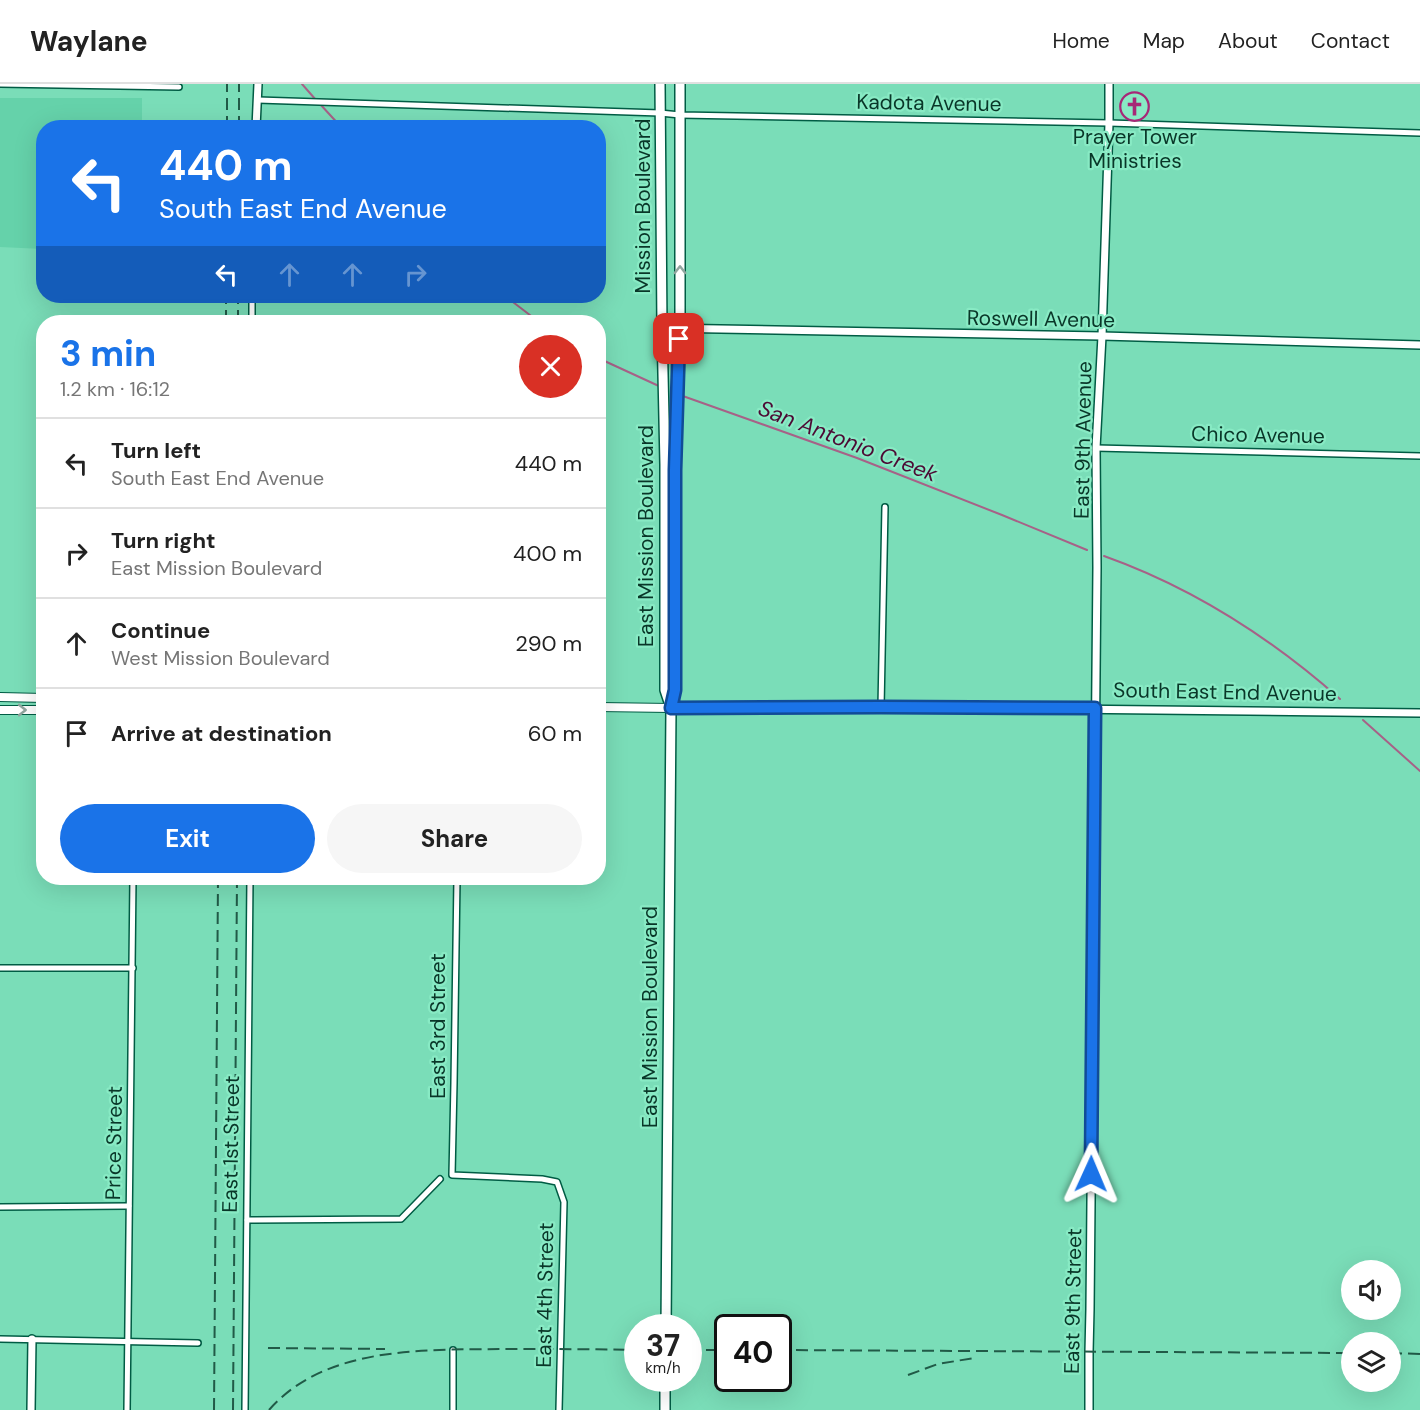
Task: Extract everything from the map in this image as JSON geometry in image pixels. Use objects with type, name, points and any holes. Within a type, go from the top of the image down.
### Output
[{"type":"main road","name":"Mission Boulevard","points":[[660,84],[664,400]]},
{"type":"main road","name":"East Mission Boulevard","points":[[666,1314],[671,708],[675,690],[675,470],[680,328],[680,84]]},
{"type":"main road","name":"East Mission Boulevard","points":[[664,400],[665,690],[671,708]]},
{"type":"main road","points":[[0,697],[36,698]]},
{"type":"main road","name":"South East End Avenue","points":[[606,707],[671,708]]},
{"type":"main road","points":[[0,710],[36,710]]},
{"type":"main road","points":[[665,1392],[665,1410]]},
{"type":"street","points":[[0,84],[179,87]]},
{"type":"street","points":[[257,120],[258,84]]},
{"type":"street","name":"East 9th Avenue","points":[[1097,544],[1096,448],[1102,336],[1109,84]]},
{"type":"street","name":"Kadota Avenue","points":[[258,100],[680,115],[1109,123],[1420,133]]},
{"type":"street","name":"Roswell Avenue","points":[[662,328],[1102,336],[1420,345]]},
{"type":"street","name":"Chico Avenue","points":[[1096,448],[1420,456]]},
{"type":"street","points":[[881,707],[885,507]]},
{"type":"street","name":"East 9th Street","points":[[1089,1410],[1097,544]]},
{"type":"street","name":"South East End Avenue","points":[[671,708],[1095,708],[1420,713]]},
{"type":"street","name":"Price Street","points":[[127,1410],[133,885]]},
{"type":"street","name":"East 1st Street","points":[[245,1410],[250,885]]},
{"type":"street","name":"East 3rd Street","points":[[457,885],[452,1175],[542,1179],[557,1182]]},
{"type":"street","points":[[0,968],[133,968]]},
{"type":"street","points":[[247,1220],[401,1219],[440,1179]]},
{"type":"street","name":"East 4th Street","points":[[557,1182],[564,1202],[559,1410]]},
{"type":"street","points":[[0,1207],[129,1206]]},
{"type":"street","points":[[0,1339],[198,1343]]},
{"type":"street","points":[[32,1339],[32,1410]]},
{"type":"street","points":[[453,1350],[453,1410]]},
{"type":"shaded area","points":[[0,98],[142,98],[142,120],[36,120],[36,249],[0,247]]},
{"type":"waterway","name":"San Antonio Creek","points":[[302,84],[316,100]]},
{"type":"waterway","name":"San Antonio Creek","points":[[320,104],[335,120]]},
{"type":"waterway","name":"San Antonio Creek","points":[[514,303],[530,315]]},
{"type":"waterway","name":"San Antonio Creek","points":[[606,362],[661,387]]},
{"type":"waterway","name":"San Antonio Creek","points":[[680,395],[857,458],[1087,550]]},
{"type":"waterway","name":"San Antonio Creek","points":[[1104,556],[1168,583],[1229,616],[1286,655],[1340,699]]},
{"type":"waterway","name":"San Antonio Creek","points":[[1363,720],[1420,771]]},
{"type":"railway","points":[[227,84],[227,120]]},
{"type":"railway","points":[[239,84],[239,120]]},
{"type":"railway","points":[[226,303],[226,315]]},
{"type":"railway","points":[[238,303],[238,315]]},
{"type":"railway","points":[[214,1410],[218,885]]},
{"type":"railway","points":[[233,1410],[237,885]]},
{"type":"railway","points":[[268,1348],[385,1349]]},
{"type":"railway","points":[[269,1410],[292,1389],[318,1374],[346,1363],[377,1356],[439,1350],[624,1350]]},
{"type":"railway","points":[[702,1350],[714,1350]]},
{"type":"railway","points":[[792,1350],[1341,1353]]},
{"type":"railway","points":[[1401,1353],[1420,1354]]},
{"type":"railway","points":[[908,1375],[938,1364],[974,1358]]},
{"type":"place","name":"Prayer Tower Ministries","points":[[1135,106]]},
{"type":"route","points":[[679,339],[675,470],[675,690],[671,708],[1095,708],[1091,1174]]}]
